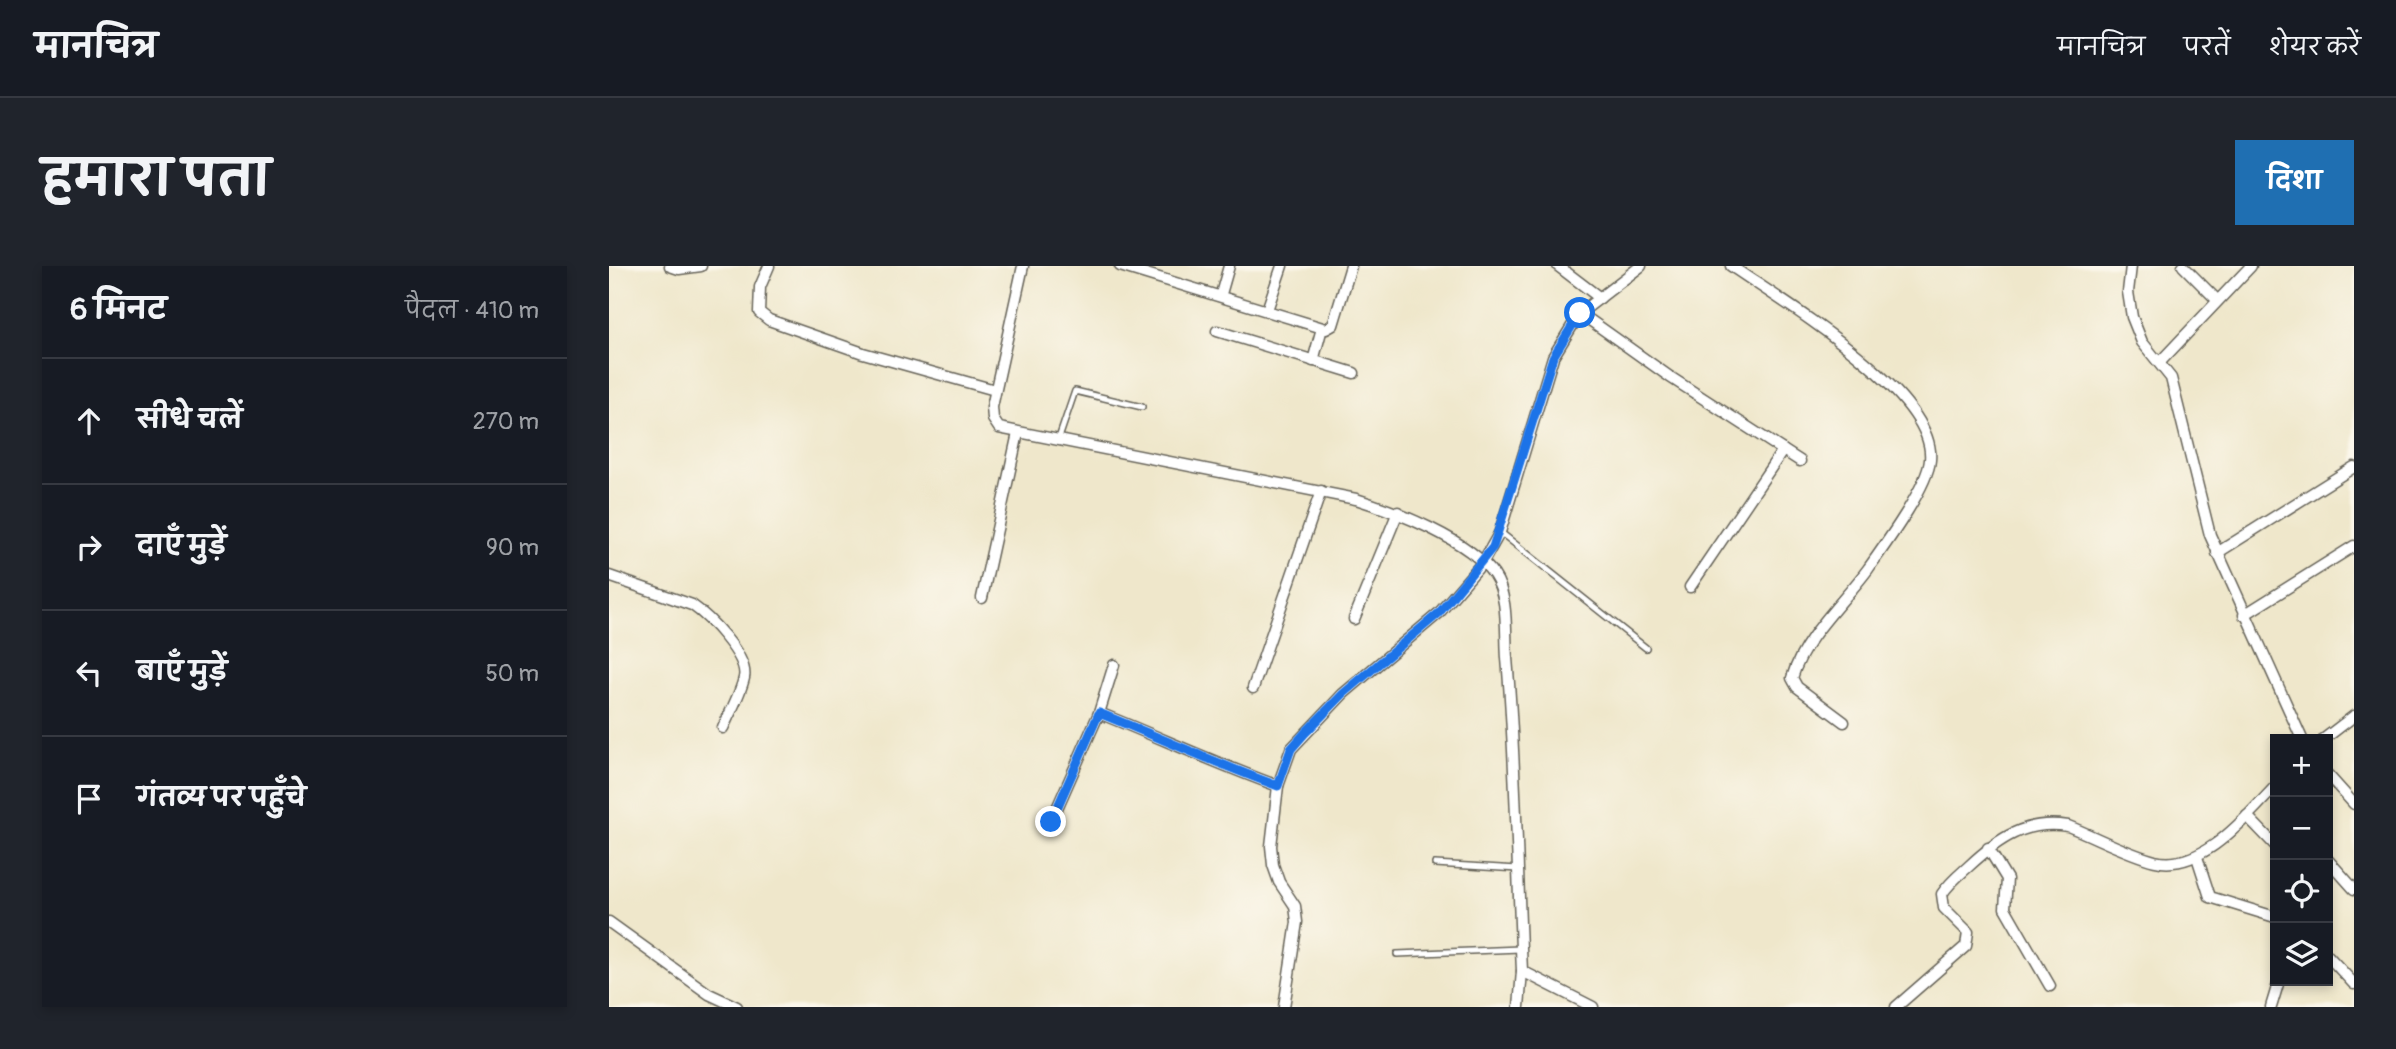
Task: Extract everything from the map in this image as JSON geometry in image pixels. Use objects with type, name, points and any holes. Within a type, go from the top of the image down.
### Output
[{"type":"street","points":[[670,266],[679,269],[701,266]]},
{"type":"street","points":[[769,266],[758,302],[759,312],[769,320],[863,353],[995,390]]},
{"type":"street","points":[[1023,266],[995,390],[993,419],[999,428],[1321,491],[1398,512],[1483,562],[1495,576],[1502,593],[1518,869],[1523,971],[1519,1007]]},
{"type":"street","points":[[1120,266],[1221,294],[1322,328],[1330,328],[1333,325],[1351,266]]},
{"type":"street","points":[[1221,294],[1229,266]]},
{"type":"street","points":[[1267,310],[1282,266]]},
{"type":"street","points":[[1558,266],[1600,298]]},
{"type":"street","points":[[1284,1007],[1297,922],[1295,906],[1279,882],[1273,865],[1271,846],[1278,786],[1291,749],[1343,694],[1439,613],[1483,562],[1500,533],[1553,357],[1580,313],[1641,266]]},
{"type":"street","points":[[1731,266],[1868,362],[1919,416],[1928,435],[1931,457],[1927,477],[1869,568],[1795,668],[1792,678],[1797,687],[1844,722]]},
{"type":"street","points":[[2131,266],[2128,292],[2132,317],[2142,342],[2171,378],[2217,553],[2300,734]]},
{"type":"street","points":[[2183,266],[2217,300]]},
{"type":"street","points":[[2160,362],[2251,266]]},
{"type":"street","points":[[1580,313],[1670,377],[1800,461]]},
{"type":"street","points":[[1313,360],[1322,328]]},
{"type":"street","points":[[1217,331],[1354,373]]},
{"type":"street","points":[[982,598],[1018,433]]},
{"type":"street","points":[[1690,587],[1783,450]]},
{"type":"street","points":[[2217,553],[2354,467]]},
{"type":"street","points":[[1253,688],[1321,491]]},
{"type":"street","points":[[1354,619],[1398,512]]},
{"type":"street","points":[[2244,615],[2354,546]]},
{"type":"street","points":[[609,576],[692,605],[703,613],[737,653],[745,670],[744,679],[723,728]]},
{"type":"street","points":[[1051,822],[1099,713],[1114,665]]},
{"type":"street","points":[[1099,713],[1165,739],[1192,755],[1278,786]]},
{"type":"street","points":[[2330,734],[2354,716]]},
{"type":"street","points":[[2333,781],[2354,804]]},
{"type":"street","points":[[1896,1007],[1966,946],[1968,932],[1944,908],[1942,894],[1988,848],[2025,827],[2053,824],[2068,826],[2157,862],[2197,857],[2247,816],[2270,792]]},
{"type":"street","points":[[2247,816],[2270,840]]},
{"type":"street","points":[[1988,848],[2007,879],[2005,908],[2050,986]]},
{"type":"street","points":[[2197,857],[2210,898],[2270,916]]},
{"type":"street","points":[[2333,866],[2354,889]]},
{"type":"street","points":[[609,922],[709,994],[737,1007]]},
{"type":"street","points":[[2333,961],[2354,984]]},
{"type":"street","points":[[1523,971],[1593,1007]]},
{"type":"street","points":[[2271,1007],[2278,986]]},
{"type":"lane","points":[[1058,441],[1075,391],[1142,407]]},
{"type":"lane","points":[[1500,533],[1646,648]]},
{"type":"lane","points":[[1435,864],[1518,869]]},
{"type":"lane","points":[[1397,954],[1521,949]]},
{"type":"route","points":[[1051,822],[1099,713],[1165,739],[1192,755],[1278,786],[1291,749],[1305,733],[1343,694],[1439,613],[1493,547],[1500,533],[1553,357],[1580,313]]}]
